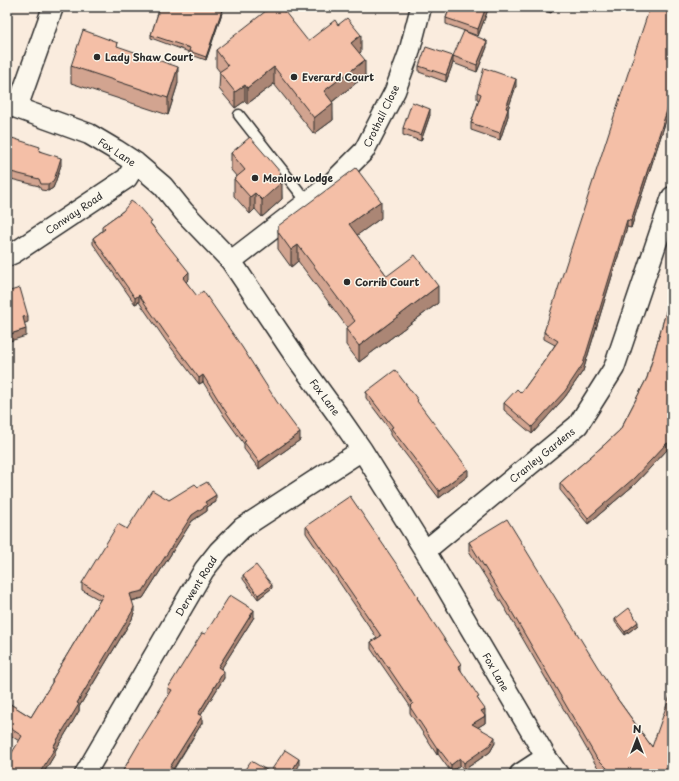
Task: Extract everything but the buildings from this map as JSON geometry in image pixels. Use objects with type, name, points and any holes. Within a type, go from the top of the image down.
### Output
[{"type":"street","points":[[12,107],[53,7]]},
{"type":"street","name":"Crothall Close","points":[[231,261],[331,184],[364,150],[394,91],[409,53],[421,7]]},
{"type":"street","name":"Fox Lane","points":[[12,107],[89,134],[136,163],[163,186],[184,212],[231,261],[294,356],[362,450],[425,551],[546,757],[558,774]]},
{"type":"street","name":"Conway Road","points":[[7,256],[14,253],[127,178],[136,163]]},
{"type":"street","name":"Cranley Gardens","points":[[425,551],[578,425],[614,368],[672,197]]},
{"type":"street","name":"Derwent Road","points":[[85,774],[204,570],[219,551],[242,528],[362,450]]},
{"type":"street","points":[[520,774],[546,757]]},
{"type":"lane","points":[[239,115],[308,203]]},
{"type":"place","name":"Lady Shaw Court","points":[[97,57]]},
{"type":"place","name":"Everard Court","points":[[294,77]]},
{"type":"place","name":"Menlow Lodge","points":[[255,178]]},
{"type":"place","name":"Corrib Court","points":[[347,282]]}]
